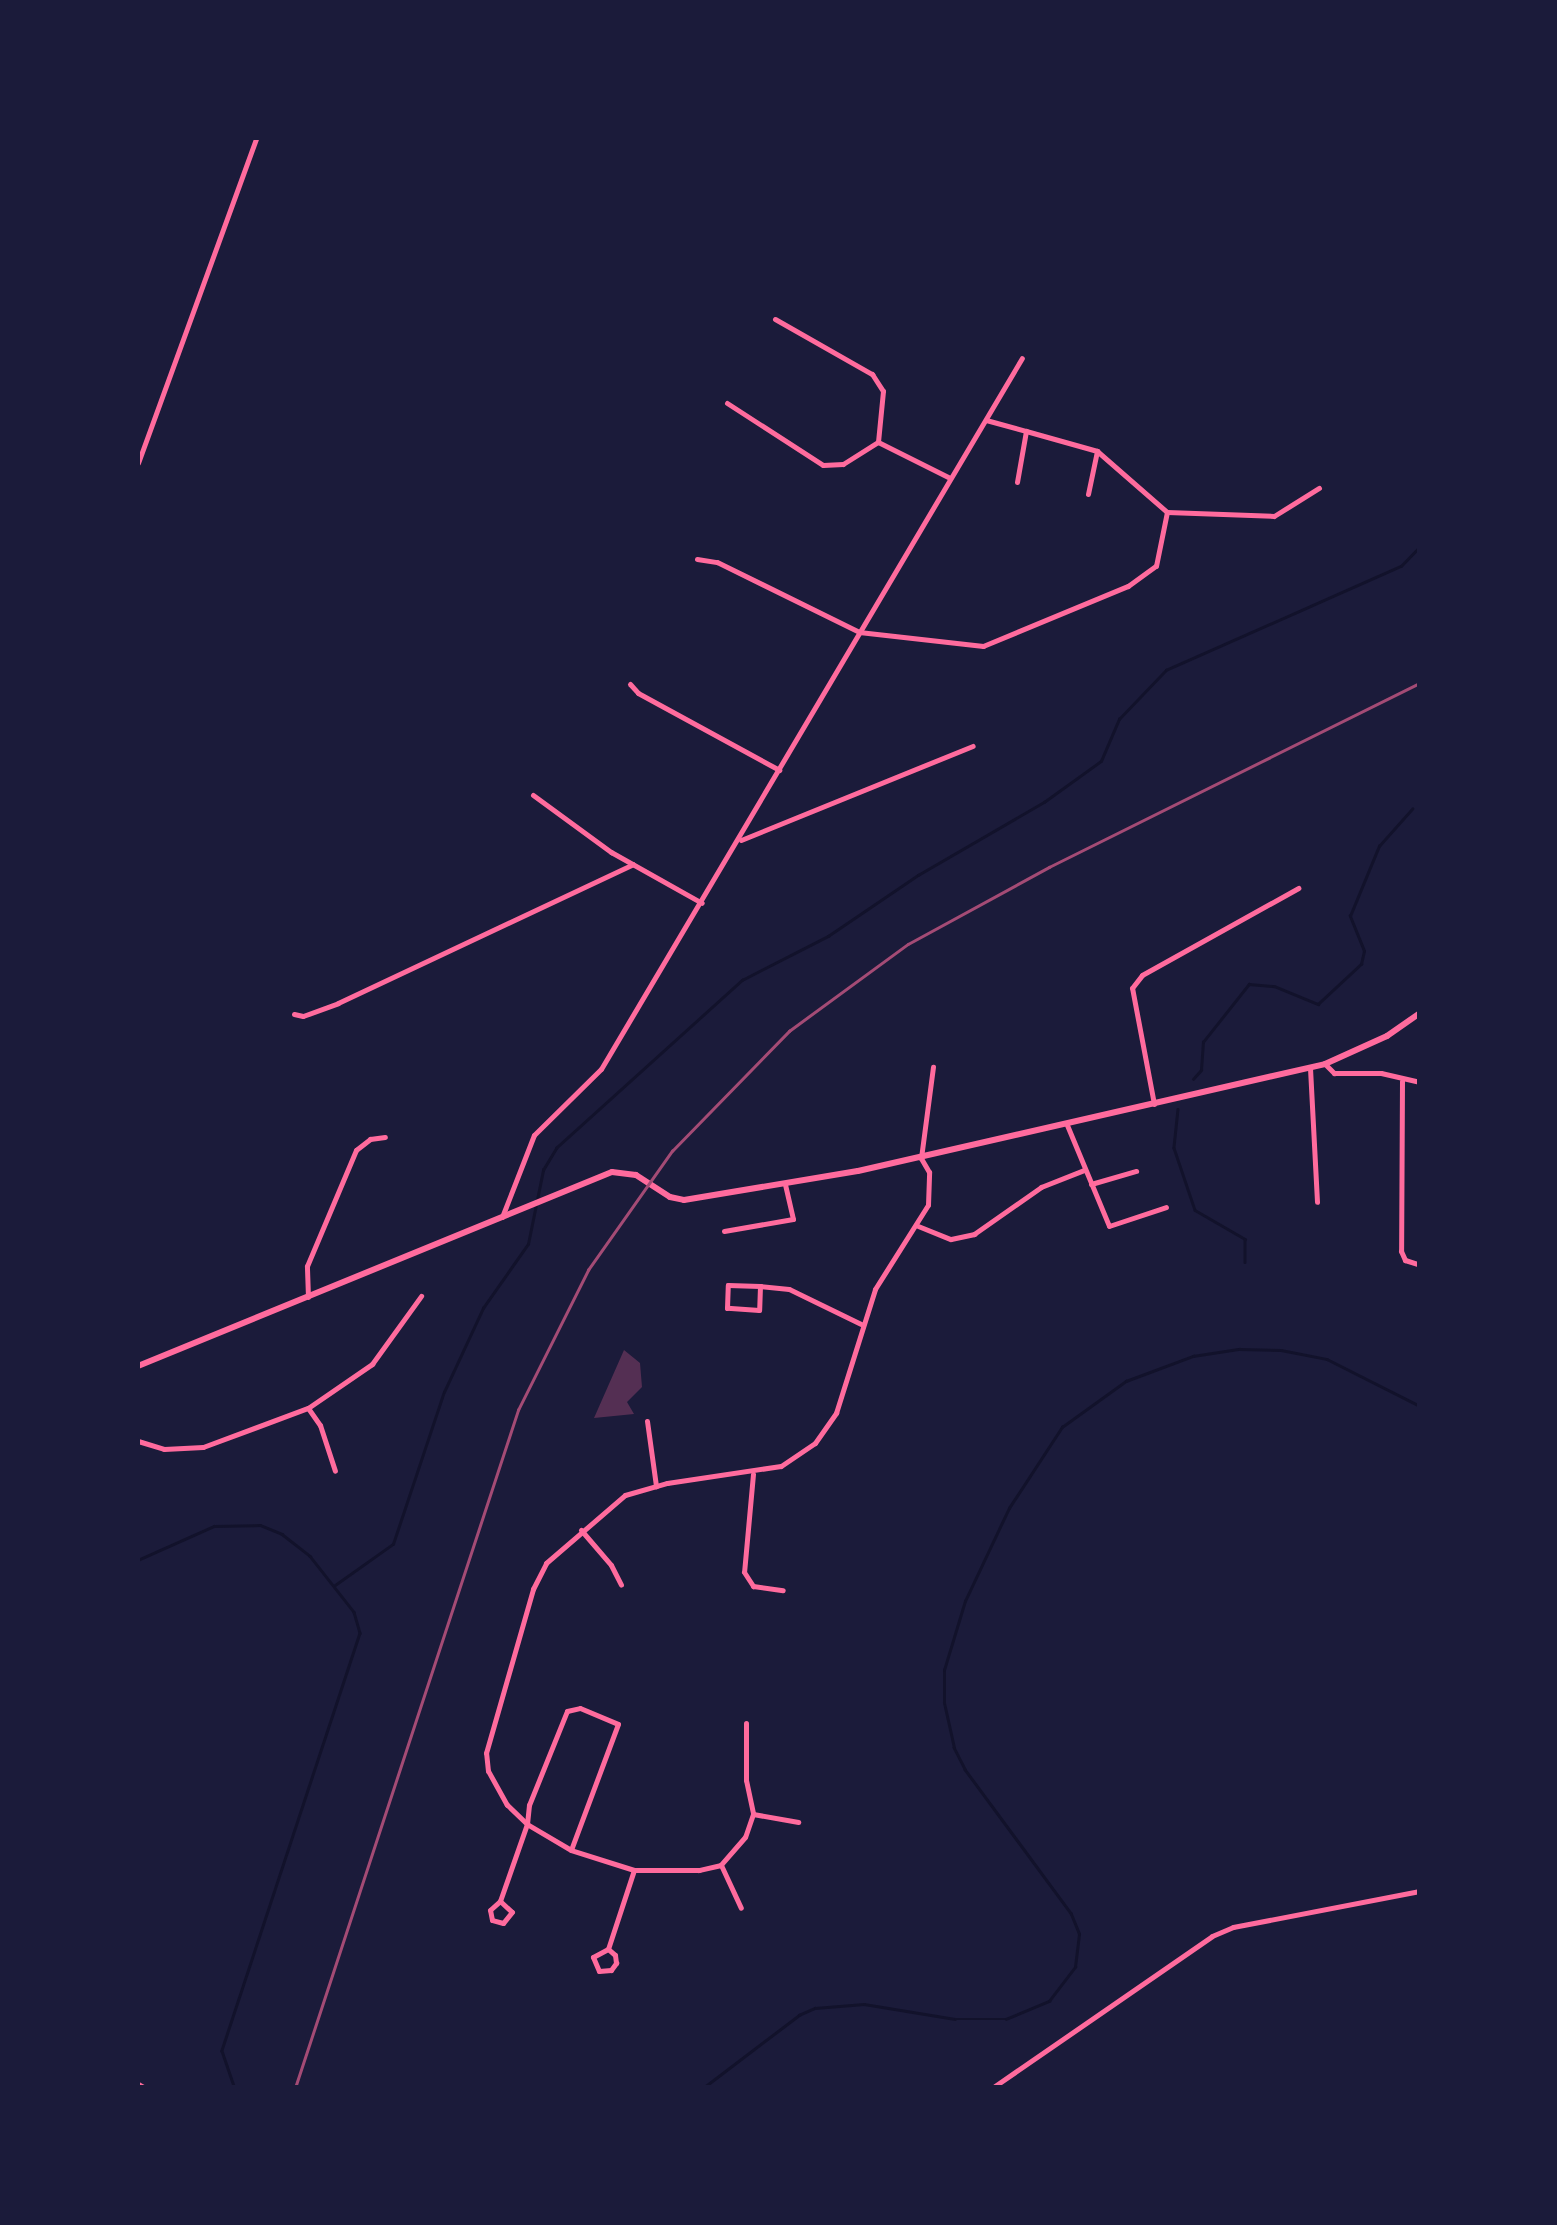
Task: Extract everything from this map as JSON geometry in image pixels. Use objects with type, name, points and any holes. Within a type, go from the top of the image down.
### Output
[{"type":"main road","points":[[138,1366],[612,1172],[636,1175],[670,1197],[684,1200],[921,1158],[1326,1064],[1388,1036],[1420,1013]]},
{"type":"street","points":[[138,463],[256,138]]},
{"type":"street","points":[[775,319],[872,374],[883,390],[878,442]]},
{"type":"street","points":[[501,1220],[534,1135],[600,1069],[1022,358]]},
{"type":"street","points":[[727,403],[823,465],[844,464],[878,442]]},
{"type":"street","points":[[986,420],[1097,451],[1167,512],[1274,516],[1319,488]]},
{"type":"street","points":[[1017,482],[1026,431]]},
{"type":"street","points":[[878,442],[950,478]]},
{"type":"street","points":[[1088,494],[1097,451]]},
{"type":"street","points":[[697,559],[717,562],[859,632],[983,646],[1013,638],[1128,586],[1156,566],[1167,512]]},
{"type":"street","points":[[630,684],[778,770]]},
{"type":"street","points":[[738,841],[972,746]]},
{"type":"street","points":[[534,795],[632,864],[702,902]]},
{"type":"street","points":[[294,1014],[303,1016],[632,864]]},
{"type":"street","points":[[1154,1104],[1132,988],[1142,974],[1298,888]]},
{"type":"street","points":[[1326,1064],[1334,1073],[1381,1073],[1420,1082]]},
{"type":"street","points":[[746,1722],[746,1780],[753,1814],[745,1838],[721,1864],[699,1870],[634,1870],[570,1850],[527,1824],[498,1790],[486,1753],[533,1589],[546,1563],[626,1494],[733,1472],[753,1474],[781,1466],[815,1443],[844,1394],[861,1324],[875,1289],[928,1205],[929,1172],[921,1158],[932,1067]]},
{"type":"street","points":[[1310,1068],[1317,1202]]},
{"type":"street","points":[[1402,1080],[1400,1251],[1405,1260],[1420,1265]]},
{"type":"street","points":[[1068,1125],[1109,1226],[1166,1207]]},
{"type":"street","points":[[308,1297],[307,1266],[356,1150],[370,1139],[385,1137]]},
{"type":"street","points":[[918,1226],[951,1238],[974,1234],[1041,1186],[1084,1170]]},
{"type":"street","points":[[1090,1184],[1136,1170]]},
{"type":"street","points":[[724,1231],[794,1219],[786,1184]]},
{"type":"street","points":[[760,1286],[759,1310],[727,1308],[728,1286],[760,1286],[788,1289],[861,1324]]},
{"type":"street","points":[[138,1441],[164,1449],[203,1448],[308,1408],[372,1364],[422,1296]]},
{"type":"street","points":[[308,1408],[320,1425],[335,1471]]},
{"type":"street","points":[[648,1421],[656,1486]]},
{"type":"street","points":[[753,1474],[744,1572],[753,1586],[783,1590]]},
{"type":"street","points":[[582,1530],[611,1564],[621,1585]]},
{"type":"street","points":[[500,1901],[512,1912],[503,1923],[494,1921],[490,1914],[492,1905],[500,1901],[527,1824],[529,1804],[568,1710],[580,1708],[618,1724],[570,1850]]},
{"type":"street","points":[[753,1814],[798,1822]]},
{"type":"street","points":[[721,1864],[741,1908]]},
{"type":"street","points":[[608,1949],[616,1963],[603,1972],[594,1964],[593,1956],[608,1949],[634,1870]]},
{"type":"street","points":[[992,2088],[1184,1952],[1233,1927],[1420,1891]]},
{"type":"street","points":[[138,2084],[145,2088]]},
{"type":"building","points":[[624,1350],[640,1363],[642,1387],[627,1402],[634,1414],[594,1418]]},
{"type":"waterway","points":[[335,1585],[393,1544],[444,1392],[483,1308],[528,1244],[543,1170],[556,1148],[742,980],[828,936],[918,875],[1044,802],[1101,761],[1119,719],[1166,670],[1401,566],[1420,546]]},
{"type":"waterway","points":[[1193,1079],[1201,1070],[1203,1042],[1249,984],[1274,986],[1318,1004],[1361,964],[1364,951],[1350,916],[1379,846],[1412,809]]},
{"type":"waterway","points":[[1178,1109],[1174,1148],[1195,1210],[1245,1239],[1245,1262]]},
{"type":"waterway","points":[[703,2088],[799,2015],[815,2008],[864,2004],[955,2019],[1006,2019],[1049,2001],[1075,1967],[1079,1934],[1071,1914],[965,1770],[954,1748],[944,1703],[944,1670],[965,1601],[1009,1508],[1062,1427],[1126,1381],[1193,1356],[1239,1349],[1281,1350],[1327,1359],[1420,1406]]},
{"type":"waterway","points":[[138,1560],[214,1526],[260,1525],[282,1534],[310,1556],[354,1612],[360,1633],[222,2051],[235,2088]]},
{"type":"railway","points":[[295,2088],[518,1410],[588,1270],[672,1151],[789,1031],[908,944],[1049,867],[1420,683]]}]
